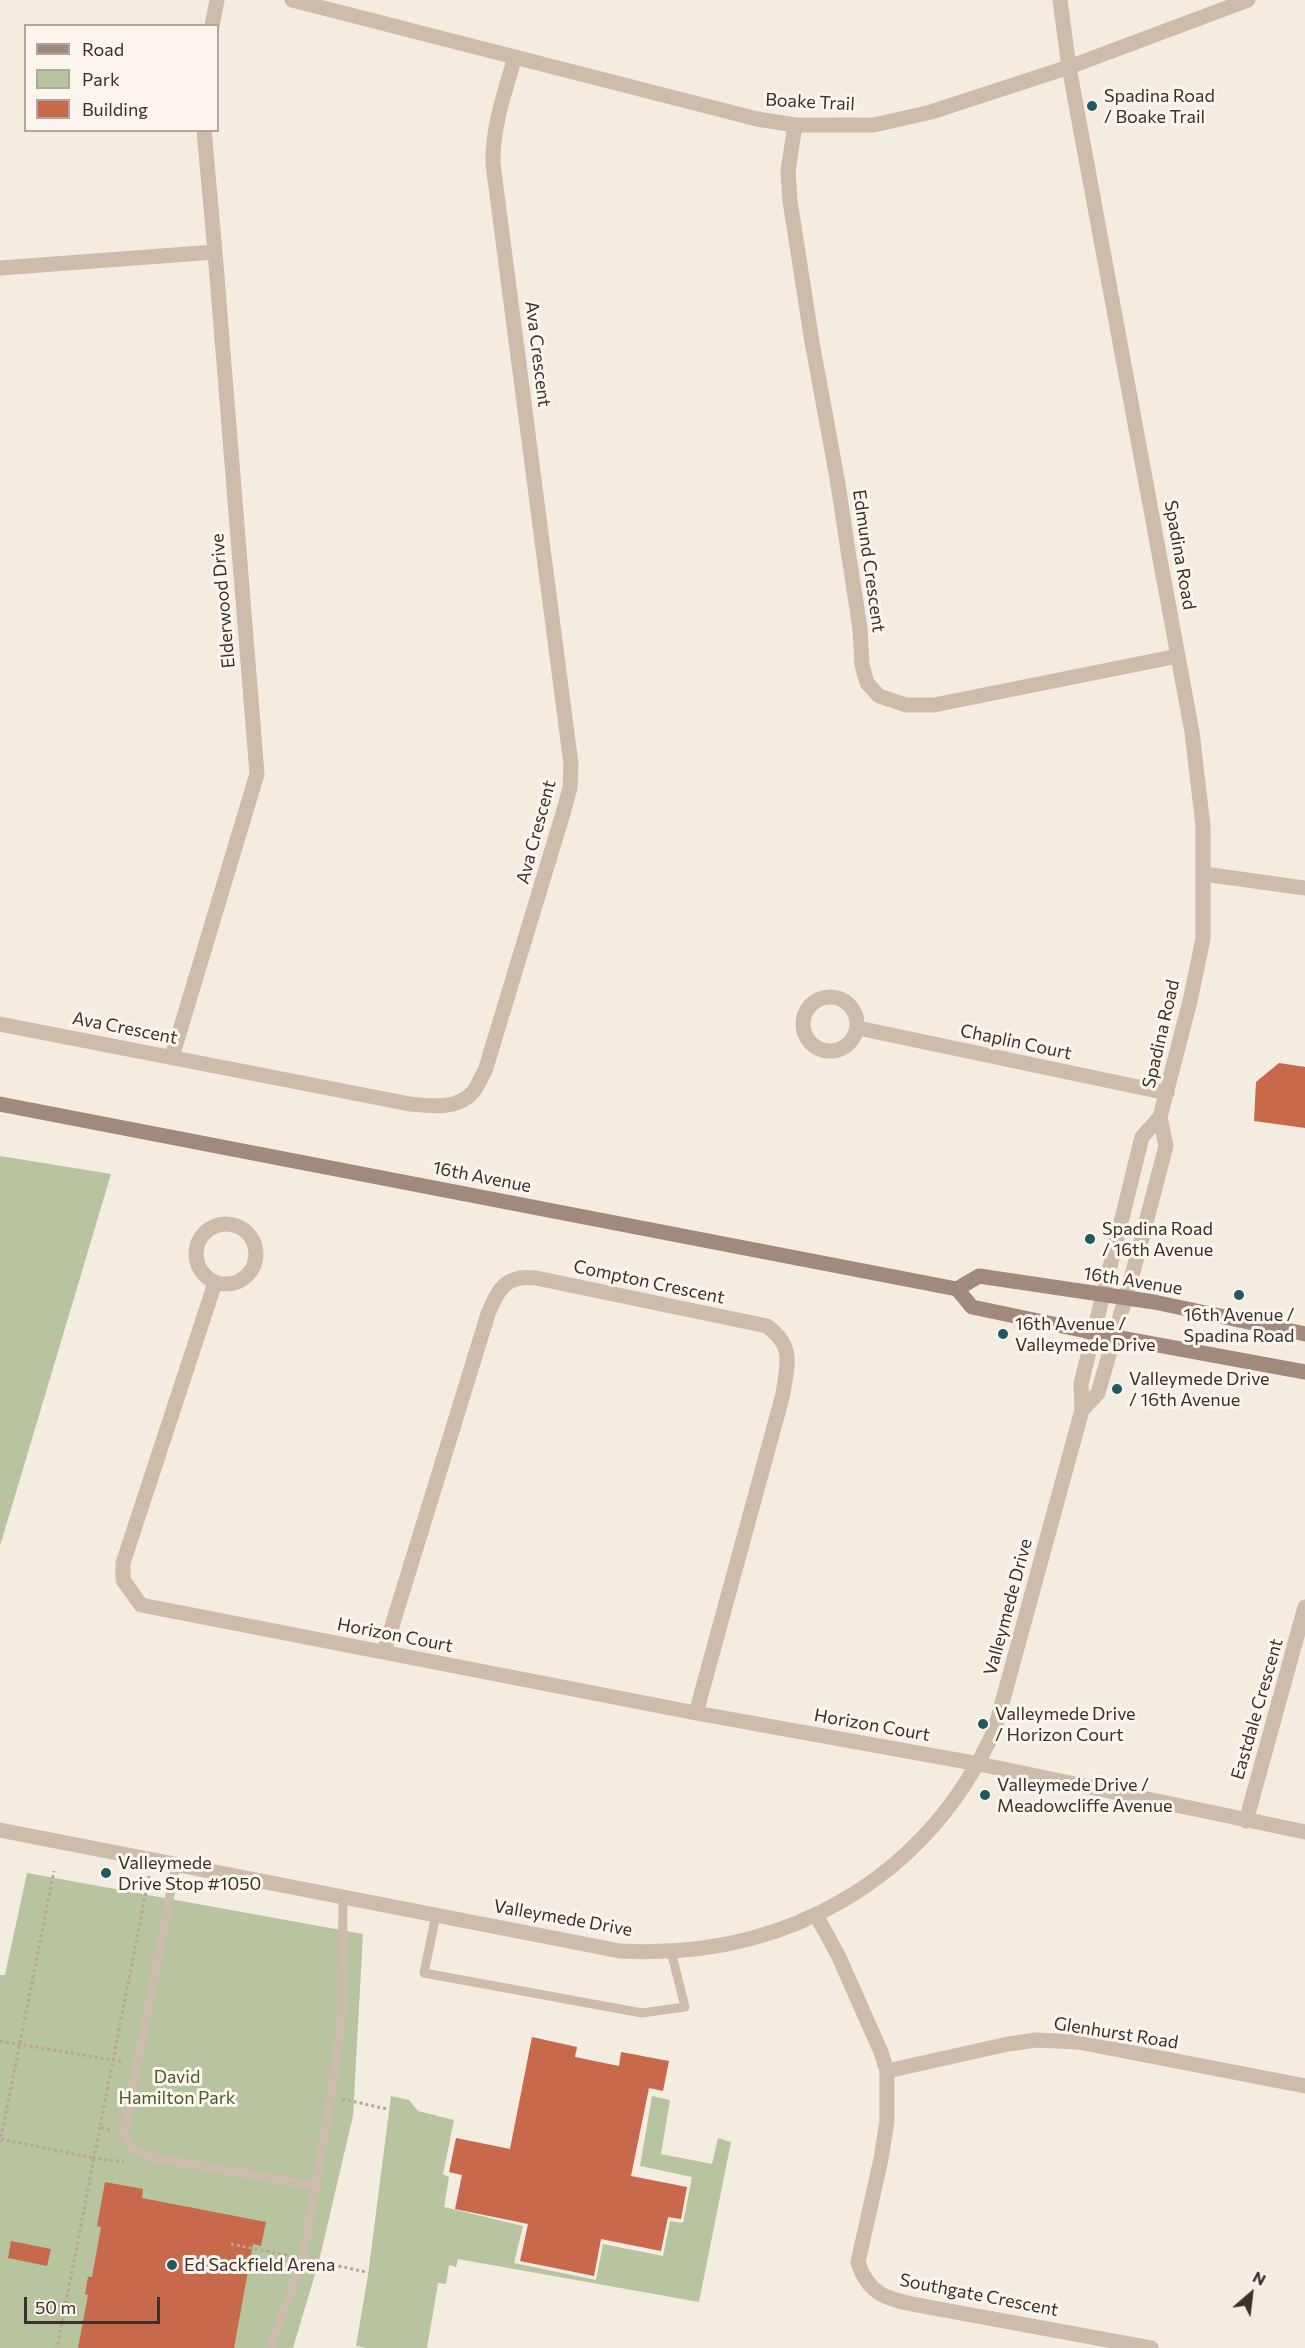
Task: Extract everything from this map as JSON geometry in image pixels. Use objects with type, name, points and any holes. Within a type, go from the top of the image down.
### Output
[{"type":"main road","name":"16th Avenue","points":[[0,1104],[957,1289],[979,1276],[1126,1298],[1305,1334]]},
{"type":"main road","points":[[957,1289],[972,1307],[1115,1337],[1305,1372]]},
{"type":"street","points":[[212,24],[217,0]]},
{"type":"street","name":"Boake Trail","points":[[292,0],[757,119],[795,125],[874,124],[951,106],[1069,67],[1248,0]]},
{"type":"street","name":"Spadina Road","points":[[1060,0],[1069,67],[1192,732],[1203,826],[1203,939],[1167,1093],[1160,1117],[1142,1137],[1093,1331]]},
{"type":"street","name":"Ava Crescent","points":[[0,1024],[282,1080],[437,1107],[458,1103],[473,1092],[485,1071],[564,810],[570,788],[571,764],[493,164],[496,125],[515,57]]},
{"type":"street","name":"Edmund Crescent","points":[[795,125],[788,171],[790,201],[812,342],[837,478],[860,629],[862,665],[867,683],[879,696],[892,701],[906,705],[934,705],[1178,656]]},
{"type":"street","name":"Elderwood Drive","points":[[172,1057],[257,774],[204,132]]},
{"type":"street","points":[[0,268],[215,252]]},
{"type":"street","points":[[1204,874],[1305,888]]},
{"type":"street","name":"Chaplin Court","points":[[858,1028],[1167,1093]]},
{"type":"street","name":"Spadina Road","points":[[1115,1337],[1166,1146],[1160,1117]]},
{"type":"street","points":[[220,1224],[240,1227],[254,1242],[255,1262],[251,1271],[235,1284],[225,1285],[215,1282],[206,1278],[196,1261],[198,1242],[203,1234],[220,1224]]},
{"type":"street","name":"Compton Crescent","points":[[384,1652],[496,1294],[509,1282],[522,1276],[536,1278],[767,1326],[780,1336],[788,1356],[783,1394],[696,1713]]},
{"type":"street","name":"Horizon Court","points":[[215,1282],[123,1563],[123,1580],[141,1605],[696,1713],[979,1764],[1305,1832]]},
{"type":"street","name":"Valleymede Drive","points":[[0,1830],[620,1951],[671,1951],[710,1947],[760,1937],[816,1915],[882,1876],[922,1839],[957,1799],[979,1764],[995,1729],[1082,1410],[1081,1384],[1093,1331]]},
{"type":"street","name":"Valleymede Drive","points":[[1082,1410],[1098,1393],[1115,1337]]},
{"type":"street","name":"Eastdale Crescent","points":[[1246,1821],[1305,1608]]},
{"type":"street","name":"Southgate Crescent","points":[[816,1915],[838,1955],[872,2030],[887,2071],[887,2121],[882,2159],[858,2262],[863,2277],[870,2287],[900,2301],[1151,2348]]},
{"type":"street","name":"Glenhurst Road","points":[[887,2071],[1036,2040],[1078,2042],[1305,2086]]},
{"type":"lane","points":[[176,1864],[125,2135],[134,2151],[155,2158],[316,2186]]},
{"type":"lane","points":[[270,2348],[303,2258],[331,2097],[342,2016],[343,1897]]},
{"type":"lane","points":[[436,1915],[424,1973],[642,2013],[685,2007],[671,1951]]},
{"type":"path","points":[[57,2348],[152,1860]]},
{"type":"path","points":[[54,1871],[0,2141],[129,2162],[134,2151]]},
{"type":"path","points":[[0,2041],[113,2062],[137,2064]]},
{"type":"path","points":[[331,2097],[387,2109]]},
{"type":"path","points":[[100,2127],[125,2135]]},
{"type":"green space","points":[[0,1156],[111,1174],[0,1546]]},
{"type":"green space","name":"David Hamilton Park","points":[[27,1873],[363,1934],[353,2116],[319,2261],[293,2348],[0,2348],[0,1975],[5,1975]]},
{"type":"green space","points":[[391,2096],[409,2100],[418,2111],[454,2120],[443,2174],[449,2177],[444,2207],[523,2226],[514,2263],[596,2280],[603,2244],[663,2256],[670,2221],[683,2223],[692,2177],[640,2166],[652,2096],[670,2100],[661,2154],[712,2164],[718,2138],[731,2142],[699,2302],[458,2259],[456,2267],[449,2265],[446,2284],[438,2283],[427,2348],[356,2346],[368,2275]]},
{"type":"building","points":[[1279,1063],[1305,1067],[1305,1128],[1254,1121],[1256,1082]]},
{"type":"building","points":[[532,2037],[577,2047],[575,2057],[619,2066],[621,2052],[669,2061],[663,2091],[649,2088],[631,2176],[687,2187],[681,2219],[668,2217],[661,2251],[601,2239],[594,2276],[520,2261],[528,2224],[455,2209],[462,2175],[449,2172],[456,2138],[510,2149]]},
{"type":"building","name":"Ed Sackfield Arena","points":[[105,2182],[143,2189],[142,2198],[266,2222],[261,2246],[253,2244],[234,2348],[78,2348],[88,2295],[85,2294],[88,2277],[92,2277],[101,2227],[97,2226]]},
{"type":"building","points":[[11,2241],[51,2249],[47,2266],[8,2258]]},
{"type":"place","name":"Spadina Road / Boake Trail","points":[[1092,106]]},
{"type":"place","name":"Spadina Road / 16th Avenue","points":[[1090,1239]]},
{"type":"place","name":"16th Avenue / Spadina Road","points":[[1239,1295]]},
{"type":"place","name":"16th Avenue / Valleymede Drive","points":[[1003,1334]]},
{"type":"place","name":"Valleymede Drive / 16th Avenue","points":[[1117,1389]]},
{"type":"place","name":"Valleymede Drive / Horizon Court","points":[[983,1724]]},
{"type":"place","name":"Valleymede Drive / Meadowcliffe Avenue","points":[[985,1795]]},
{"type":"place","name":"Valleymede Drive Stop #1050","points":[[106,1873]]},
{"type":"place","name":"Ed Sackfield Arena","points":[[172,2265]]}]
